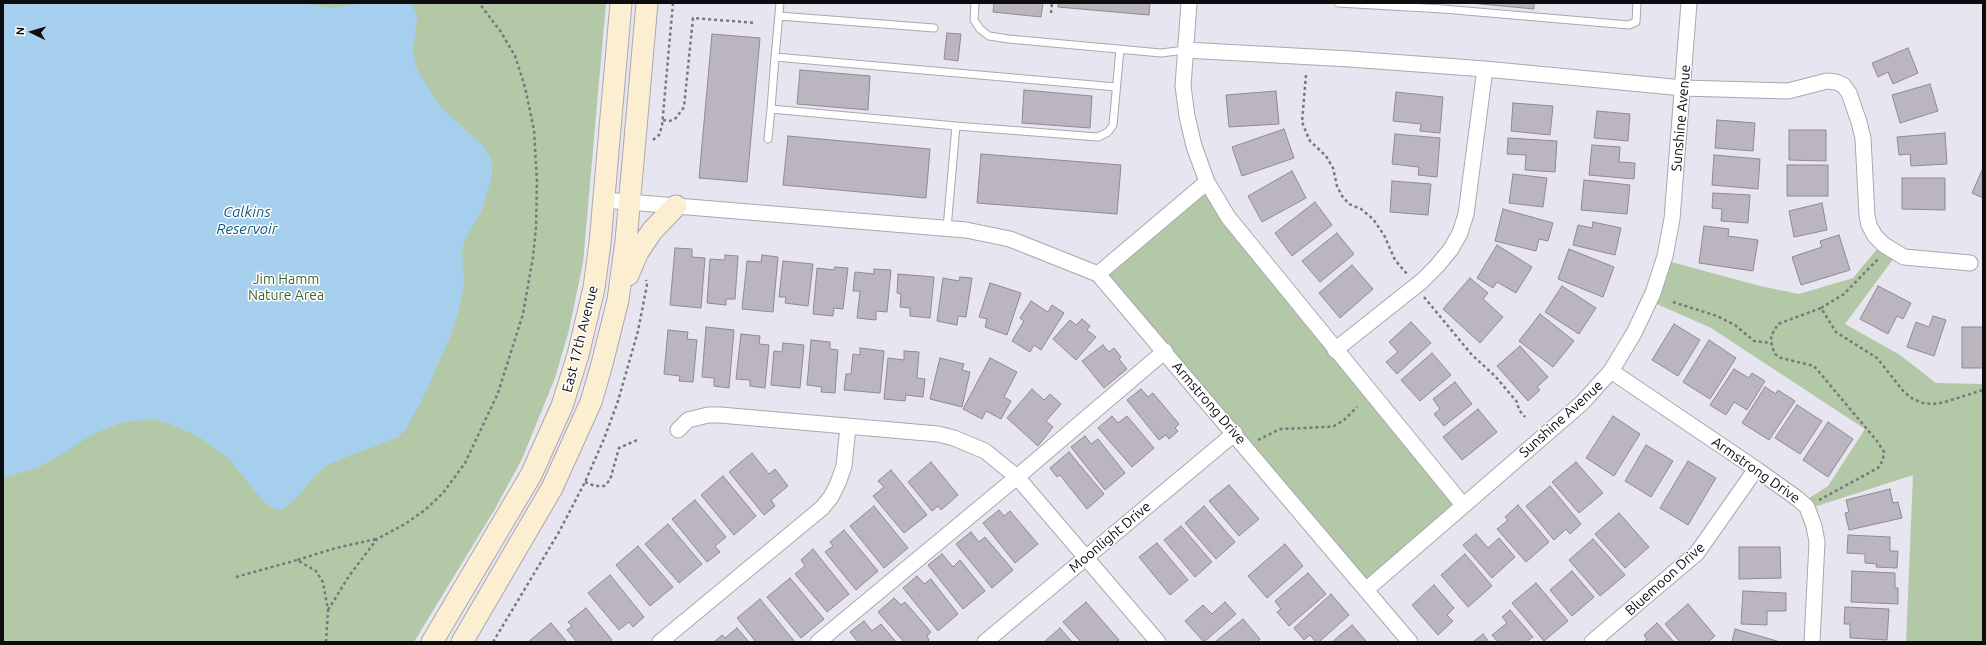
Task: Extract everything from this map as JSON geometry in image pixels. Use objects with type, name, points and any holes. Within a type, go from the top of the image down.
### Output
[{"type":"main road","name":"East 17th Avenue","points":[[432,642],[525,487],[562,406],[578,355],[588,318],[598,257],[621,3]]},
{"type":"main road","name":"East 17th Avenue","points":[[462,642],[533,524],[562,469],[591,402],[618,300],[631,202],[647,3]]},
{"type":"main road","points":[[618,300],[638,252],[652,231],[676,206]]},
{"type":"street","points":[[1189,3],[1183,86],[1187,116],[1194,146],[1207,182],[1228,217],[1463,505]]},
{"type":"street","name":"Sunshine Avenue","points":[[1366,589],[1582,403],[1611,371],[1634,333],[1652,296],[1665,256],[1672,219],[1689,3]]},
{"type":"street","points":[[1185,50],[1350,59],[1485,69],[1683,88],[1788,91],[1827,81],[1836,82],[1842,85],[1851,97],[1862,133],[1865,198],[1869,225],[1877,238],[1900,256],[1970,263]]},
{"type":"street","points":[[1335,350],[1422,281],[1451,249],[1460,233],[1466,214],[1485,69]]},
{"type":"street","points":[[604,200],[966,230],[1010,239],[1098,274],[1207,182]]},
{"type":"street","name":"Armstrong Drive","points":[[1098,274],[1235,433],[1410,642]]},
{"type":"street","points":[[818,642],[1165,352]]},
{"type":"street","name":"Armstrong Drive","points":[[1611,371],[1756,469],[1807,507],[1814,526],[1817,542],[1812,642]]},
{"type":"street","points":[[678,430],[688,420],[708,415],[720,415],[922,432],[954,438],[985,451],[1017,477],[1158,642]]},
{"type":"street","points":[[660,642],[822,508],[831,497],[844,466],[848,426]]},
{"type":"street","name":"Moonlight Drive","points":[[985,642],[1235,433]]},
{"type":"street","name":"Bluemoon Drive","points":[[1592,642],[1697,554],[1756,469]]},
{"type":"lane","points":[[768,138],[780,3]]},
{"type":"lane","points":[[975,3],[974,20],[980,29],[989,36],[1161,53],[1185,50]]},
{"type":"lane","points":[[1338,3],[1443,6],[1629,25],[1636,22],[1637,3]]},
{"type":"lane","points":[[779,16],[934,28]]},
{"type":"lane","points":[[771,109],[1098,137],[1108,132],[1113,125],[1120,49]]},
{"type":"lane","points":[[775,57],[1116,87]]},
{"type":"lane","points":[[947,228],[956,126]]},
{"type":"path","points":[[236,576],[377,539],[405,524],[425,510],[443,493],[465,463],[484,427],[502,383],[520,325],[528,290],[533,257],[536,207],[536,154],[531,110],[524,80],[515,56],[479,3]]},
{"type":"path","points":[[649,144],[659,135],[663,120],[673,3]]},
{"type":"path","points":[[1051,13],[1052,3]]},
{"type":"path","points":[[663,120],[670,121],[676,118],[684,108],[693,18],[756,23]]},
{"type":"path","points":[[1306,75],[1302,122],[1310,141],[1326,156],[1333,168],[1337,186],[1342,196],[1349,204],[1361,209],[1372,219],[1384,235],[1395,260],[1408,276]]},
{"type":"path","points":[[1807,507],[1878,468],[1883,460],[1884,452],[1877,441],[1815,368],[1778,356],[1771,343],[1773,331],[1778,324],[1821,308],[1844,294],[1888,247]]},
{"type":"path","points":[[1421,294],[1472,355],[1495,376],[1517,402],[1519,410],[1524,417]]},
{"type":"path","points":[[1673,302],[1717,316],[1735,326],[1754,341],[1771,343]]},
{"type":"path","points":[[1821,308],[1836,332],[1877,358],[1904,392],[1913,399],[1923,403],[1938,404],[1983,390]]},
{"type":"path","points":[[1256,441],[1280,429],[1327,428],[1334,426],[1344,420],[1356,407]]},
{"type":"path","points":[[585,482],[595,486],[604,486],[610,480],[619,448],[637,440]]},
{"type":"path","points":[[328,610],[349,576],[377,539]]},
{"type":"path","points":[[297,560],[311,568],[320,576],[326,592],[328,610],[326,642]]},
{"type":"green space","name":"Jim Hamm Nature Area","points":[[3,3],[606,3],[583,263],[569,330],[555,378],[522,459],[495,509],[414,642],[3,642]]},
{"type":"green space","points":[[1207,182],[1463,505],[1367,589],[1098,274]]},
{"type":"green space","points":[[1882,243],[1897,254],[1845,324],[1900,355],[1936,383],[1983,384],[1983,642],[1906,642],[1913,475],[1808,509],[1803,502],[1828,486],[1865,429],[1711,328],[1650,301],[1664,260],[1760,286],[1799,294],[1853,278]]},
{"type":"water","name":"Calkins Reservoir","points":[[3,3],[304,3],[331,8],[361,3],[409,3],[412,5],[416,12],[417,18],[413,50],[416,67],[434,98],[447,113],[484,146],[492,162],[492,177],[481,212],[465,240],[462,252],[464,283],[459,310],[449,340],[421,402],[405,430],[398,437],[327,465],[295,499],[282,509],[275,509],[264,502],[229,459],[201,438],[168,423],[152,419],[121,423],[90,436],[58,457],[39,467],[3,478]]},
{"type":"building","points":[[994,3],[1043,3],[1041,17],[993,12]]},
{"type":"building","points":[[1058,3],[1150,3],[1149,15],[1058,7]]},
{"type":"building","points":[[1470,3],[1534,3],[1534,9]]},
{"type":"building","points":[[947,33],[961,34],[958,61],[944,59]]},
{"type":"building","points":[[712,34],[760,38],[747,182],[699,178]]},
{"type":"building","points":[[1908,48],[1918,73],[1893,84],[1888,72],[1878,77],[1872,63]]},
{"type":"building","points":[[800,70],[870,76],[868,110],[797,104]]},
{"type":"building","points":[[1930,84],[1938,111],[1900,123],[1892,95]]},
{"type":"building","points":[[1024,90],[1092,96],[1090,128],[1022,123]]},
{"type":"building","points":[[1276,91],[1279,124],[1229,127],[1226,95]]},
{"type":"building","points":[[1396,92],[1443,97],[1440,133],[1420,131],[1421,124],[1393,121]]},
{"type":"building","points":[[1513,103],[1553,106],[1550,135],[1511,131]]},
{"type":"building","points":[[1597,111],[1630,114],[1628,141],[1594,138]]},
{"type":"building","points":[[1717,120],[1755,123],[1753,151],[1715,148]]},
{"type":"building","points":[[1284,129],[1294,158],[1242,176],[1232,147]]},
{"type":"building","points":[[1789,130],[1826,130],[1826,161],[1789,160]]},
{"type":"building","points":[[1945,133],[1947,164],[1911,166],[1910,154],[1899,155],[1897,137]]},
{"type":"building","points":[[1395,134],[1440,138],[1437,177],[1418,175],[1419,167],[1392,164]]},
{"type":"building","points":[[788,136],[930,149],[926,198],[783,185]]},
{"type":"building","points":[[1508,138],[1557,141],[1555,172],[1525,170],[1526,155],[1507,154]]},
{"type":"building","points":[[1592,145],[1620,147],[1619,162],[1635,163],[1634,179],[1589,175]]},
{"type":"building","points":[[981,154],[1121,165],[1117,214],[977,203]]},
{"type":"building","points":[[1714,155],[1760,159],[1758,189],[1712,185]]},
{"type":"building","points":[[1787,165],[1828,165],[1828,196],[1787,196]]},
{"type":"building","points":[[1983,168],[1983,198],[1972,193]]},
{"type":"building","points":[[1292,171],[1306,198],[1262,222],[1248,196]]},
{"type":"building","points":[[1513,174],[1547,178],[1543,207],[1509,203]]},
{"type":"building","points":[[1902,178],[1945,178],[1945,210],[1902,209]]},
{"type":"building","points":[[1584,180],[1630,185],[1627,214],[1581,210]]},
{"type":"building","points":[[1392,181],[1431,184],[1428,215],[1390,212]]},
{"type":"building","points":[[1713,193],[1750,195],[1748,223],[1721,221],[1722,209],[1712,208]]},
{"type":"building","points":[[1315,202],[1332,225],[1292,256],[1275,233]]},
{"type":"building","points":[[1822,203],[1827,230],[1794,237],[1789,211]]},
{"type":"building","points":[[1503,209],[1553,223],[1548,241],[1539,239],[1536,251],[1495,241]]},
{"type":"building","points":[[1593,222],[1621,228],[1615,255],[1573,245],[1578,225],[1592,228]]},
{"type":"building","points":[[1704,226],[1729,229],[1728,236],[1758,240],[1753,271],[1699,263]]},
{"type":"building","points":[[1337,233],[1354,254],[1320,282],[1302,261]]},
{"type":"building","points":[[1839,235],[1850,270],[1801,285],[1792,257],[1822,247],[1820,241]]},
{"type":"building","points":[[1497,245],[1532,267],[1516,293],[1497,282],[1493,288],[1477,278]]},
{"type":"building","points":[[675,248],[692,249],[692,257],[705,258],[701,308],[670,305]]},
{"type":"building","points":[[1569,249],[1614,267],[1603,297],[1558,279]]},
{"type":"building","points":[[725,255],[738,256],[735,299],[726,299],[726,305],[707,303],[710,259],[725,260]]},
{"type":"building","points":[[762,255],[778,257],[773,312],[742,309],[747,261],[761,262]]},
{"type":"building","points":[[783,261],[813,264],[808,306],[785,303],[786,297],[779,297]]},
{"type":"building","points":[[1352,265],[1373,289],[1340,318],[1319,293]]},
{"type":"building","points":[[835,267],[848,268],[843,309],[834,308],[833,316],[813,314],[817,268],[834,270]]},
{"type":"building","points":[[874,269],[891,270],[887,312],[876,311],[876,320],[857,318],[860,291],[853,291],[855,272],[874,274]]},
{"type":"building","points":[[898,274],[934,277],[930,318],[910,316],[910,308],[900,307],[901,294],[897,293]]},
{"type":"building","points":[[960,277],[972,278],[966,317],[958,316],[957,325],[937,321],[943,278],[959,281]]},
{"type":"building","points":[[1470,278],[1488,293],[1483,299],[1503,317],[1480,343],[1443,309]]},
{"type":"building","points":[[990,283],[1021,293],[1007,335],[985,327],[987,319],[979,317]]},
{"type":"building","points":[[1562,286],[1596,308],[1579,334],[1545,312]]},
{"type":"building","points":[[1878,286],[1911,303],[1903,319],[1897,316],[1888,334],[1860,319]]},
{"type":"building","points":[[1031,301],[1048,312],[1052,305],[1064,313],[1041,350],[1034,345],[1030,352],[1012,341],[1024,321],[1020,318]]},
{"type":"building","points":[[1540,314],[1574,341],[1553,367],[1519,341]]},
{"type":"building","points":[[1933,316],[1946,320],[1934,356],[1907,347],[1916,322],[1929,327]]},
{"type":"building","points":[[1082,319],[1090,326],[1087,330],[1096,337],[1076,360],[1053,339],[1070,320],[1076,325]]},
{"type":"building","points":[[1411,322],[1431,343],[1397,374],[1386,362],[1398,352],[1389,342]]},
{"type":"building","points":[[1674,324],[1700,340],[1678,376],[1652,360]]},
{"type":"building","points":[[706,327],[734,330],[729,388],[714,386],[714,378],[702,377]]},
{"type":"building","points":[[1962,327],[1983,327],[1983,368],[1962,368]]},
{"type":"building","points":[[668,330],[688,332],[687,339],[697,340],[693,382],[679,381],[680,376],[664,374]]},
{"type":"building","points":[[741,334],[760,336],[759,344],[769,345],[765,388],[750,386],[750,380],[736,379]]},
{"type":"building","points":[[811,340],[830,342],[830,349],[838,350],[835,393],[821,392],[822,387],[807,385]]},
{"type":"building","points":[[1709,340],[1736,358],[1710,399],[1683,382]]},
{"type":"building","points":[[783,343],[804,345],[800,388],[771,385],[774,351],[782,352]]},
{"type":"building","points":[[1103,345],[1109,352],[1114,348],[1121,357],[1119,359],[1127,369],[1104,388],[1082,361]]},
{"type":"building","points":[[1520,346],[1548,377],[1537,387],[1540,390],[1528,401],[1497,366]]},
{"type":"building","points":[[860,348],[884,351],[880,393],[844,390],[846,374],[851,374],[853,354],[860,355]]},
{"type":"building","points":[[904,351],[919,352],[917,378],[925,379],[923,397],[906,395],[905,401],[884,399],[888,358],[904,360]]},
{"type":"building","points":[[1432,353],[1451,375],[1420,401],[1401,380]]},
{"type":"building","points":[[940,358],[964,364],[962,370],[970,372],[962,407],[930,399]]},
{"type":"building","points":[[990,358],[1017,372],[1004,397],[1011,401],[1001,419],[986,411],[982,419],[963,409]]},
{"type":"building","points":[[1734,369],[1749,378],[1752,373],[1765,381],[1747,410],[1734,402],[1726,415],[1710,405]]},
{"type":"building","points":[[1455,382],[1472,404],[1444,426],[1434,414],[1440,409],[1433,399]]},
{"type":"building","points":[[1765,387],[1776,394],[1778,390],[1795,401],[1769,440],[1742,423]]},
{"type":"building","points":[[1032,389],[1044,400],[1050,394],[1061,404],[1046,421],[1053,427],[1038,446],[1007,418]]},
{"type":"building","points":[[1141,389],[1148,397],[1153,393],[1179,424],[1175,428],[1178,431],[1169,439],[1166,435],[1159,440],[1127,400]]},
{"type":"building","points":[[1797,405],[1822,421],[1800,454],[1775,438]]},
{"type":"building","points":[[1478,409],[1497,432],[1462,460],[1443,437]]},
{"type":"building","points":[[1112,416],[1118,423],[1127,416],[1154,448],[1132,467],[1098,428]]},
{"type":"building","points":[[1613,416],[1640,434],[1614,476],[1586,458]]},
{"type":"building","points":[[1828,422],[1853,439],[1828,477],[1803,460]]},
{"type":"building","points":[[1085,436],[1091,444],[1098,439],[1125,473],[1105,490],[1071,447]]},
{"type":"building","points":[[1646,445],[1673,461],[1651,497],[1625,481]]},
{"type":"building","points":[[1069,452],[1104,494],[1087,509],[1060,475],[1057,477],[1050,468]]},
{"type":"building","points":[[752,453],[769,474],[775,469],[788,486],[771,500],[775,506],[764,515],[729,472]]},
{"type":"building","points":[[1688,461],[1716,478],[1688,525],[1660,508]]},
{"type":"building","points":[[931,462],[958,495],[941,510],[938,506],[932,511],[908,482]]},
{"type":"building","points":[[1576,462],[1603,493],[1579,513],[1552,482]]},
{"type":"building","points":[[891,470],[927,515],[904,533],[873,496],[884,487],[878,481]]},
{"type":"building","points":[[723,476],[756,516],[734,535],[701,495]]},
{"type":"building","points":[[1229,485],[1259,519],[1239,536],[1209,501]]},
{"type":"building","points":[[1550,486],[1581,524],[1570,534],[1566,529],[1554,540],[1526,506]]},
{"type":"building","points":[[1890,489],[1893,503],[1898,502],[1902,518],[1849,530],[1845,513],[1849,512],[1846,500]]},
{"type":"building","points":[[695,500],[726,537],[715,546],[720,552],[707,562],[672,519]]},
{"type":"building","points":[[1518,505],[1549,542],[1526,562],[1497,529],[1508,520],[1505,517]]},
{"type":"building","points":[[874,506],[908,548],[884,568],[850,526]]},
{"type":"building","points":[[1204,506],[1235,542],[1216,559],[1185,523]]},
{"type":"building","points":[[999,510],[1004,516],[1010,511],[1038,544],[1015,563],[983,523]]},
{"type":"building","points":[[1619,513],[1649,547],[1625,568],[1595,534]]},
{"type":"building","points":[[668,524],[702,564],[679,583],[645,544]]},
{"type":"building","points":[[1181,526],[1212,562],[1195,577],[1164,540]]},
{"type":"building","points":[[844,530],[878,571],[856,590],[825,552],[833,546],[830,542]]},
{"type":"building","points":[[971,532],[979,542],[985,537],[1013,570],[992,588],[956,544]]},
{"type":"building","points":[[1476,534],[1488,548],[1499,538],[1515,557],[1492,578],[1463,545]]},
{"type":"building","points":[[1848,535],[1890,537],[1890,551],[1898,551],[1897,568],[1876,567],[1877,564],[1865,563],[1865,554],[1847,553]]},
{"type":"building","points":[[1593,539],[1625,575],[1600,596],[1569,560]]},
{"type":"building","points":[[1157,543],[1188,580],[1170,595],[1139,557]]},
{"type":"building","points":[[1285,544],[1303,566],[1267,598],[1248,576]]},
{"type":"building","points":[[638,546],[673,587],[650,606],[616,565]]},
{"type":"building","points":[[1739,547],[1780,547],[1781,578],[1739,579]]},
{"type":"building","points":[[813,549],[849,594],[827,612],[795,574],[805,566],[801,560]]},
{"type":"building","points":[[942,554],[953,567],[960,560],[985,591],[963,609],[928,565]]},
{"type":"building","points":[[1465,554],[1492,586],[1468,607],[1441,575]]},
{"type":"building","points":[[1572,571],[1594,597],[1572,616],[1550,590]]},
{"type":"building","points":[[1852,571],[1895,573],[1895,588],[1898,588],[1898,604],[1851,602]]},
{"type":"building","points":[[1308,573],[1326,594],[1289,626],[1277,612],[1281,609],[1275,601]]},
{"type":"building","points":[[610,575],[644,617],[633,627],[629,622],[619,630],[588,593]]},
{"type":"building","points":[[917,576],[924,584],[931,579],[958,614],[938,631],[903,588]]},
{"type":"building","points":[[790,578],[824,619],[801,638],[767,597]]},
{"type":"building","points":[[1536,583],[1568,621],[1544,641],[1512,603]]},
{"type":"building","points":[[1434,585],[1454,608],[1447,615],[1453,621],[1438,635],[1412,605]]},
{"type":"building","points":[[1743,591],[1786,593],[1786,611],[1767,611],[1767,625],[1741,624]]},
{"type":"building","points":[[1331,594],[1349,615],[1319,642],[1316,642],[1310,635],[1304,640],[1294,628]]},
{"type":"building","points":[[894,598],[901,605],[905,602],[931,632],[927,636],[929,640],[927,642],[904,642],[878,612]]},
{"type":"building","points":[[760,599],[795,642],[756,642],[737,618]]},
{"type":"building","points":[[1086,602],[1119,640],[1116,642],[1081,642],[1063,622]]},
{"type":"building","points":[[1225,602],[1236,614],[1204,642],[1185,621],[1203,605],[1212,614]]},
{"type":"building","points":[[1688,604],[1715,636],[1708,642],[1680,642],[1665,624]]},
{"type":"building","points":[[1845,607],[1889,609],[1887,640],[1850,638],[1850,624],[1844,624]]},
{"type":"building","points":[[586,608],[612,640],[610,642],[577,642],[567,630],[572,626],[568,622]]},
{"type":"building","points":[[1510,610],[1533,637],[1526,642],[1498,642],[1492,635],[1507,623],[1502,617]]},
{"type":"building","points":[[1243,619],[1260,639],[1257,642],[1215,642]]},
{"type":"building","points":[[864,621],[872,631],[881,624],[896,642],[858,642],[850,632]]},
{"type":"building","points":[[551,623],[567,642],[528,642]]},
{"type":"building","points":[[1657,623],[1674,642],[1644,642],[1647,639],[1644,635]]},
{"type":"building","points":[[1352,625],[1367,642],[1332,642]]},
{"type":"building","points":[[737,628],[749,642],[714,642],[722,635],[725,638]]},
{"type":"building","points":[[1060,628],[1072,642],[1044,642]]},
{"type":"building","points":[[1735,629],[1777,641],[1732,642]]},
{"type":"building","points":[[1483,634],[1489,642],[1473,642]]}]
